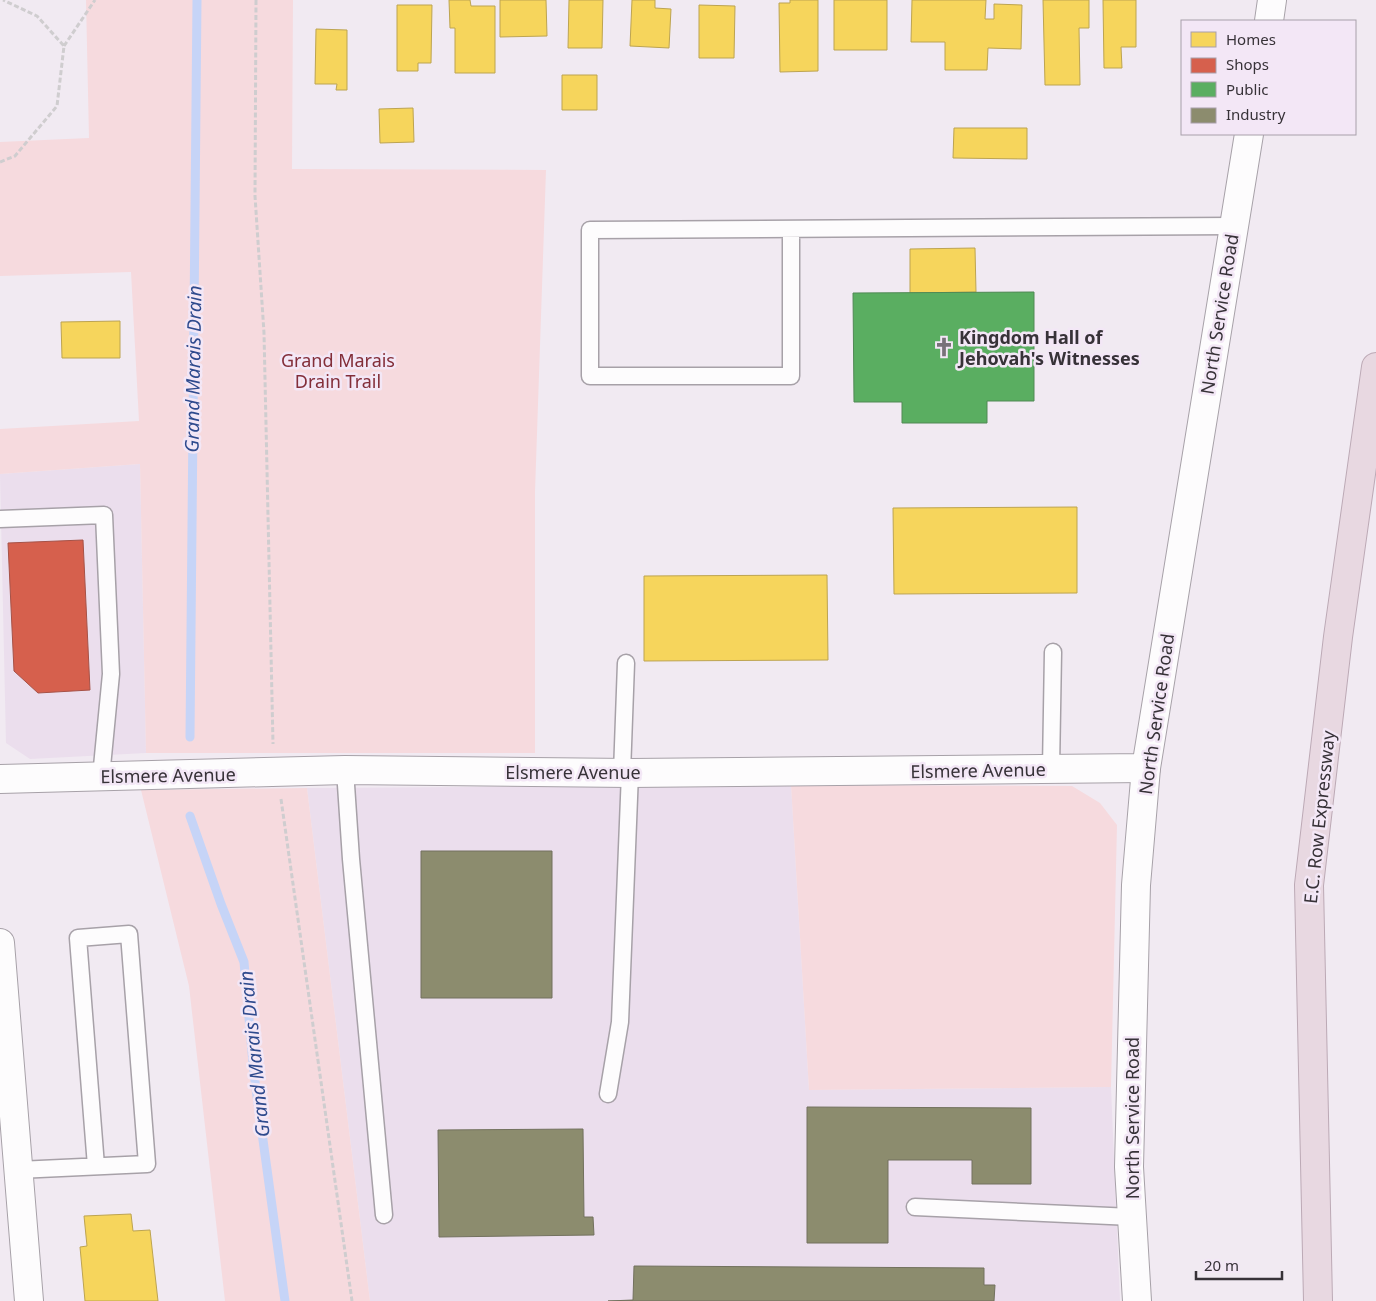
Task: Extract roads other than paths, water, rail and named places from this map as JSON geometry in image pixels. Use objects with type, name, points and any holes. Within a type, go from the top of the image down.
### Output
[{"type":"highway","name":"E.C. Row Expressway","points":[[1318,1301],[1308,885],[1338,637],[1376,367]]},
{"type":"highway","points":[[1299,1301],[1308,885]]},
{"type":"street","points":[[1269,20],[1272,0]]},
{"type":"street","name":"North Service Road","points":[[1137,1301],[1129,1167],[1136,884],[1146,768],[1249,135]]},
{"type":"street","name":"Elsmere Avenue","points":[[0,779],[345,770],[626,773],[1146,768]]},
{"type":"street","points":[[0,943],[29,1301]]},
{"type":"lane","points":[[791,228],[791,376],[590,376],[590,230],[791,228],[1233,226]]},
{"type":"lane","points":[[0,519],[104,515],[111,674],[102,777]]},
{"type":"lane","points":[[1051,769],[1053,652]]},
{"type":"lane","points":[[608,1094],[620,1022],[626,773],[626,663]]},
{"type":"lane","points":[[345,770],[351,859],[384,1215]]},
{"type":"lane","points":[[18,1170],[147,1164],[129,934],[78,938],[96,1166]]},
{"type":"lane","points":[[915,1208],[1132,1218]]},
{"type":"waterway","name":"Grand Marais Drain","points":[[190,737],[197,0]]},
{"type":"waterway","name":"Grand Marais Drain","points":[[190,816],[244,962],[254,1074],[285,1301]]},
{"type":"place","name":"Kingdom Hall of Jehovah's Witnesses","points":[[944,347]]},
{"type":"park label","name":"Grand Marais Drain Trail","points":[[338,370]]}]
